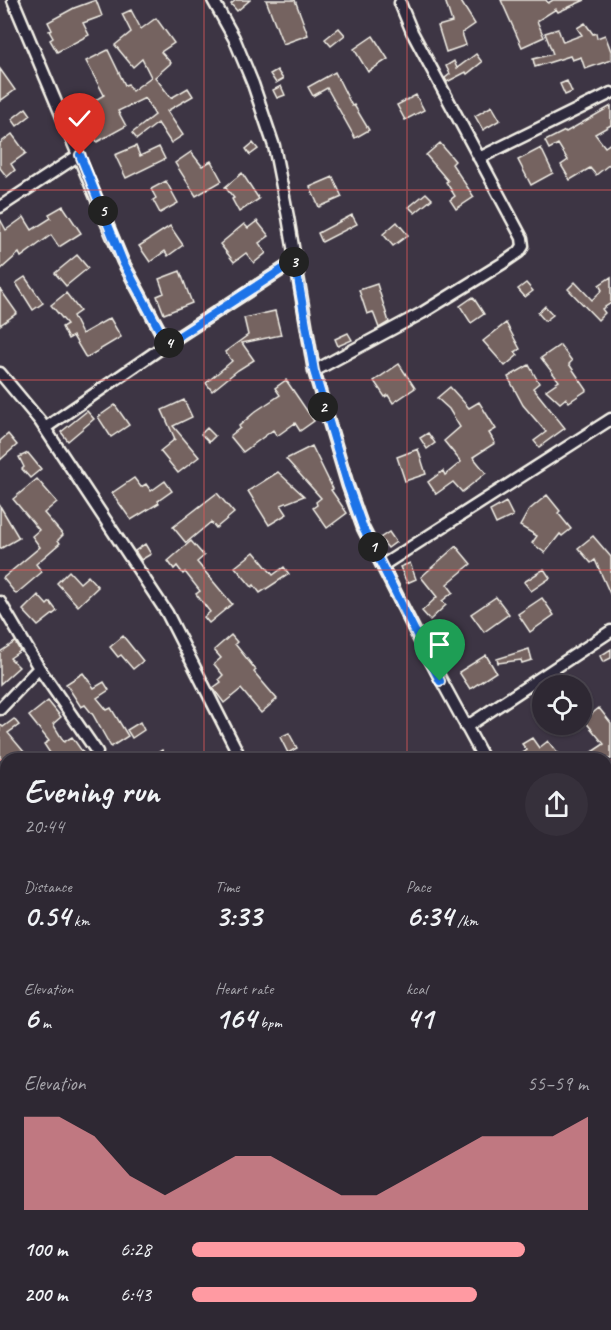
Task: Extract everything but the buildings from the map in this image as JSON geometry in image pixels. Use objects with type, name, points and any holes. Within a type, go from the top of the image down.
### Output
[{"type":"street","points":[[13,0],[123,262],[167,344]]},
{"type":"street","points":[[213,0],[234,38],[254,84],[274,146],[314,371],[348,486],[363,528],[430,662],[481,753]]},
{"type":"street","points":[[314,371],[422,313],[519,252],[523,246],[522,238],[412,32],[400,3]]},
{"type":"street","points":[[479,158],[611,93]]},
{"type":"street","points":[[0,207],[80,155]]},
{"type":"street","points":[[45,428],[167,344],[295,261]]},
{"type":"street","points":[[0,373],[45,428],[167,613],[237,751]]},
{"type":"street","points":[[383,566],[611,419]]},
{"type":"street","points":[[0,602],[39,668],[97,753]]},
{"type":"street","points":[[466,727],[611,631]]},
{"type":"street","points":[[0,709],[39,668]]},
{"type":"route","points":[[80,155],[123,262],[167,344],[295,261],[314,371],[348,486],[363,528],[440,681]]}]
